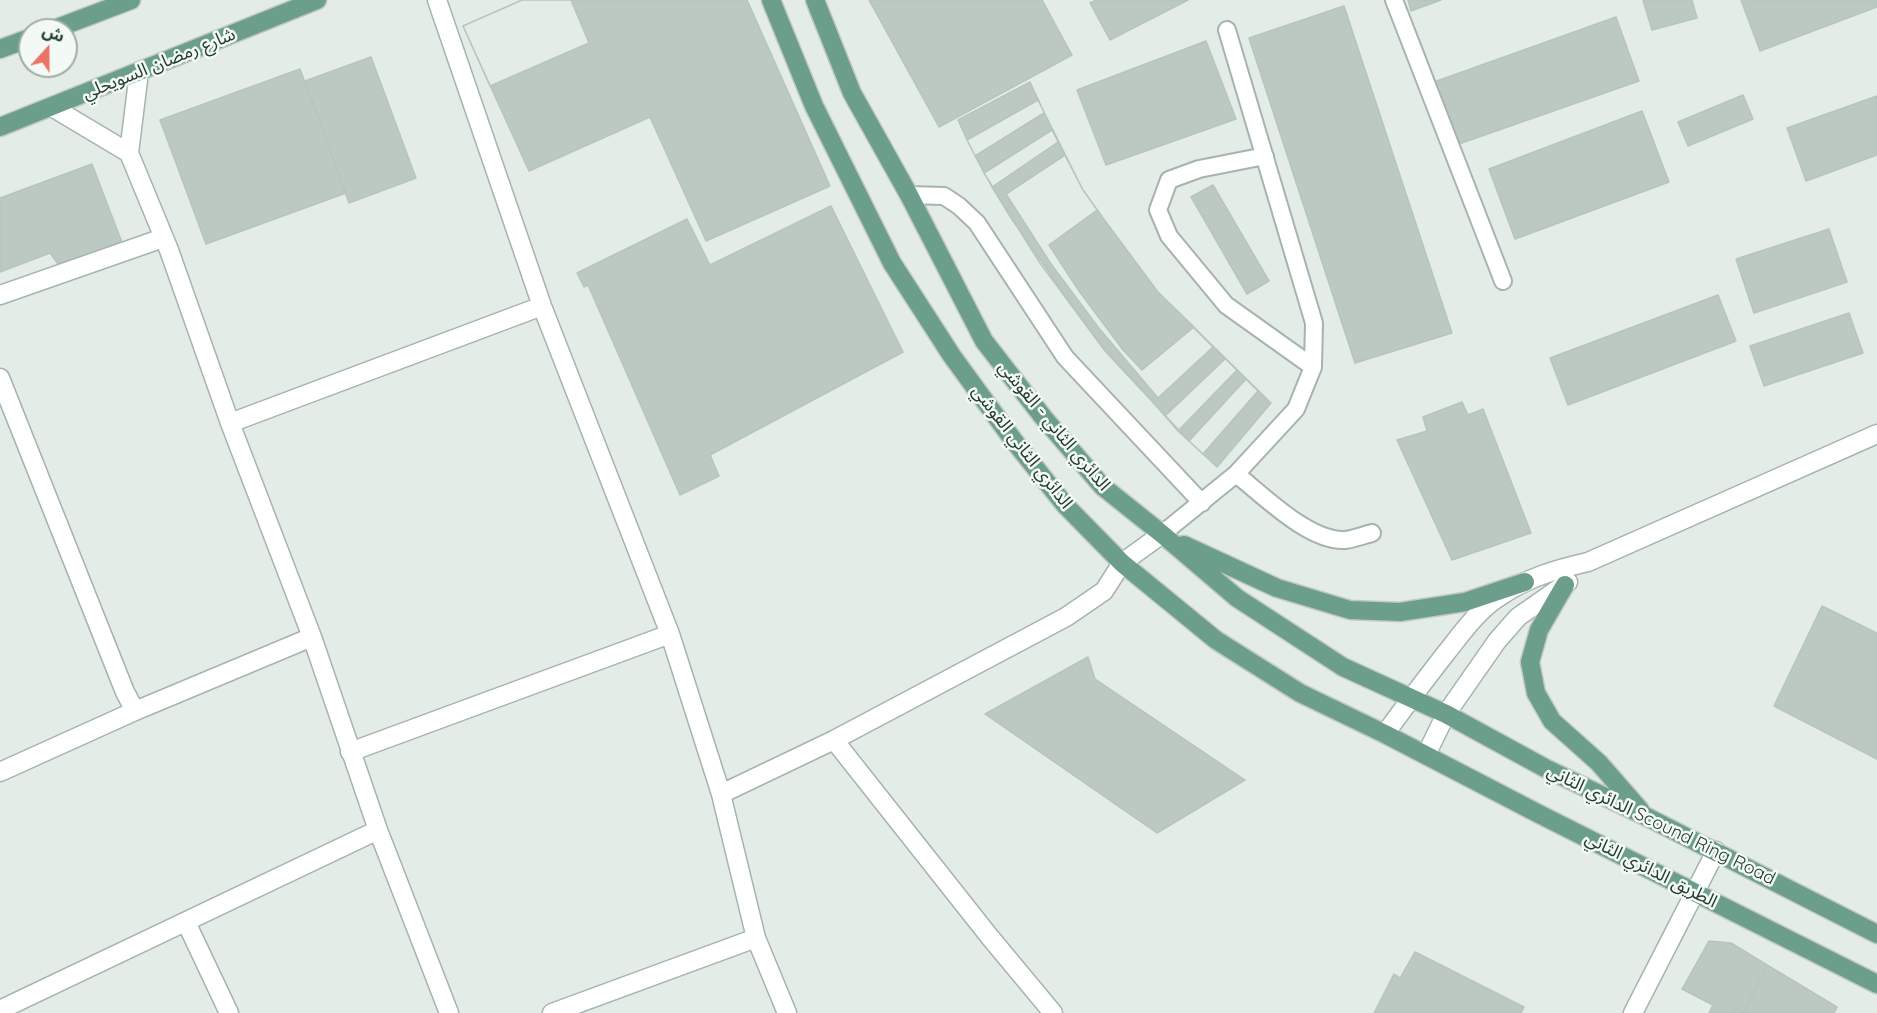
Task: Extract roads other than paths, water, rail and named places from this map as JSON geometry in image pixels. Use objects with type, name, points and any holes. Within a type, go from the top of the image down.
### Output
[{"type":"main road","points":[[78,20],[131,0]]},
{"type":"main road","name":"شارع رمضان السويحلي","points":[[0,127],[317,0]]},
{"type":"main road","name":"الدائري الثاني القوشي","points":[[771,0],[814,106],[892,263],[952,356],[1014,441],[1065,505],[1122,563],[1216,640],[1300,693],[1426,755]]},
{"type":"main road","name":"الدائري الثاني - القوشي","points":[[815,0],[852,93],[909,195],[984,342],[1043,417],[1102,486],[1237,598],[1343,667],[1446,714]]},
{"type":"main road","points":[[0,50],[18,43]]},
{"type":"main road","points":[[1162,534],[1277,588],[1350,610],[1400,612],[1454,604],[1526,582]]},
{"type":"main road","points":[[1565,585],[1539,630],[1530,662],[1536,693],[1552,721],[1599,763],[1645,816]]},
{"type":"main road","name":"الدائري الثاني Scound Ring Road","points":[[1446,714],[1545,768],[1716,851],[1877,934]]},
{"type":"main road","name":"الطريق الدائري الثاني","points":[[1426,755],[1877,984]]},
{"type":"street","points":[[437,0],[542,306],[670,634],[721,794],[756,938],[787,1013]]},
{"type":"street","points":[[139,72],[129,153],[164,238],[230,423],[312,637],[378,830],[449,1013]]},
{"type":"street","points":[[52,107],[129,153]]},
{"type":"street","points":[[0,296],[164,238]]},
{"type":"street","points":[[230,423],[542,306]]},
{"type":"street","points":[[0,378],[125,692],[135,711]]},
{"type":"street","points":[[1385,734],[1475,617],[1499,597],[1557,569],[1588,562],[1877,434]]},
{"type":"street","points":[[721,794],[834,740],[1066,617],[1104,591],[1122,563],[1162,534]]},
{"type":"street","points":[[1426,755],[1446,714],[1504,633],[1518,618],[1543,598],[1565,585],[1588,562]]},
{"type":"street","points":[[350,752],[670,634]]},
{"type":"street","points":[[0,772],[135,711],[312,637]]},
{"type":"street","points":[[834,740],[1053,1013]]},
{"type":"street","points":[[0,1010],[378,830]]},
{"type":"street","points":[[1633,1013],[1716,851]]},
{"type":"street","points":[[186,922],[229,1013]]},
{"type":"street","points":[[552,1013],[756,938]]},
{"type":"lane","points":[[1394,0],[1503,281]]},
{"type":"lane","points":[[1162,534],[1236,474],[1296,409],[1313,368],[1314,323],[1227,30]]},
{"type":"lane","points":[[1265,156],[1199,169],[1169,180],[1158,210],[1169,236],[1226,305],[1313,368]]},
{"type":"lane","points":[[909,195],[944,196],[977,223],[1065,357],[1202,503]]},
{"type":"lane","points":[[1236,474],[1297,523],[1322,535],[1345,540],[1372,533]]}]
